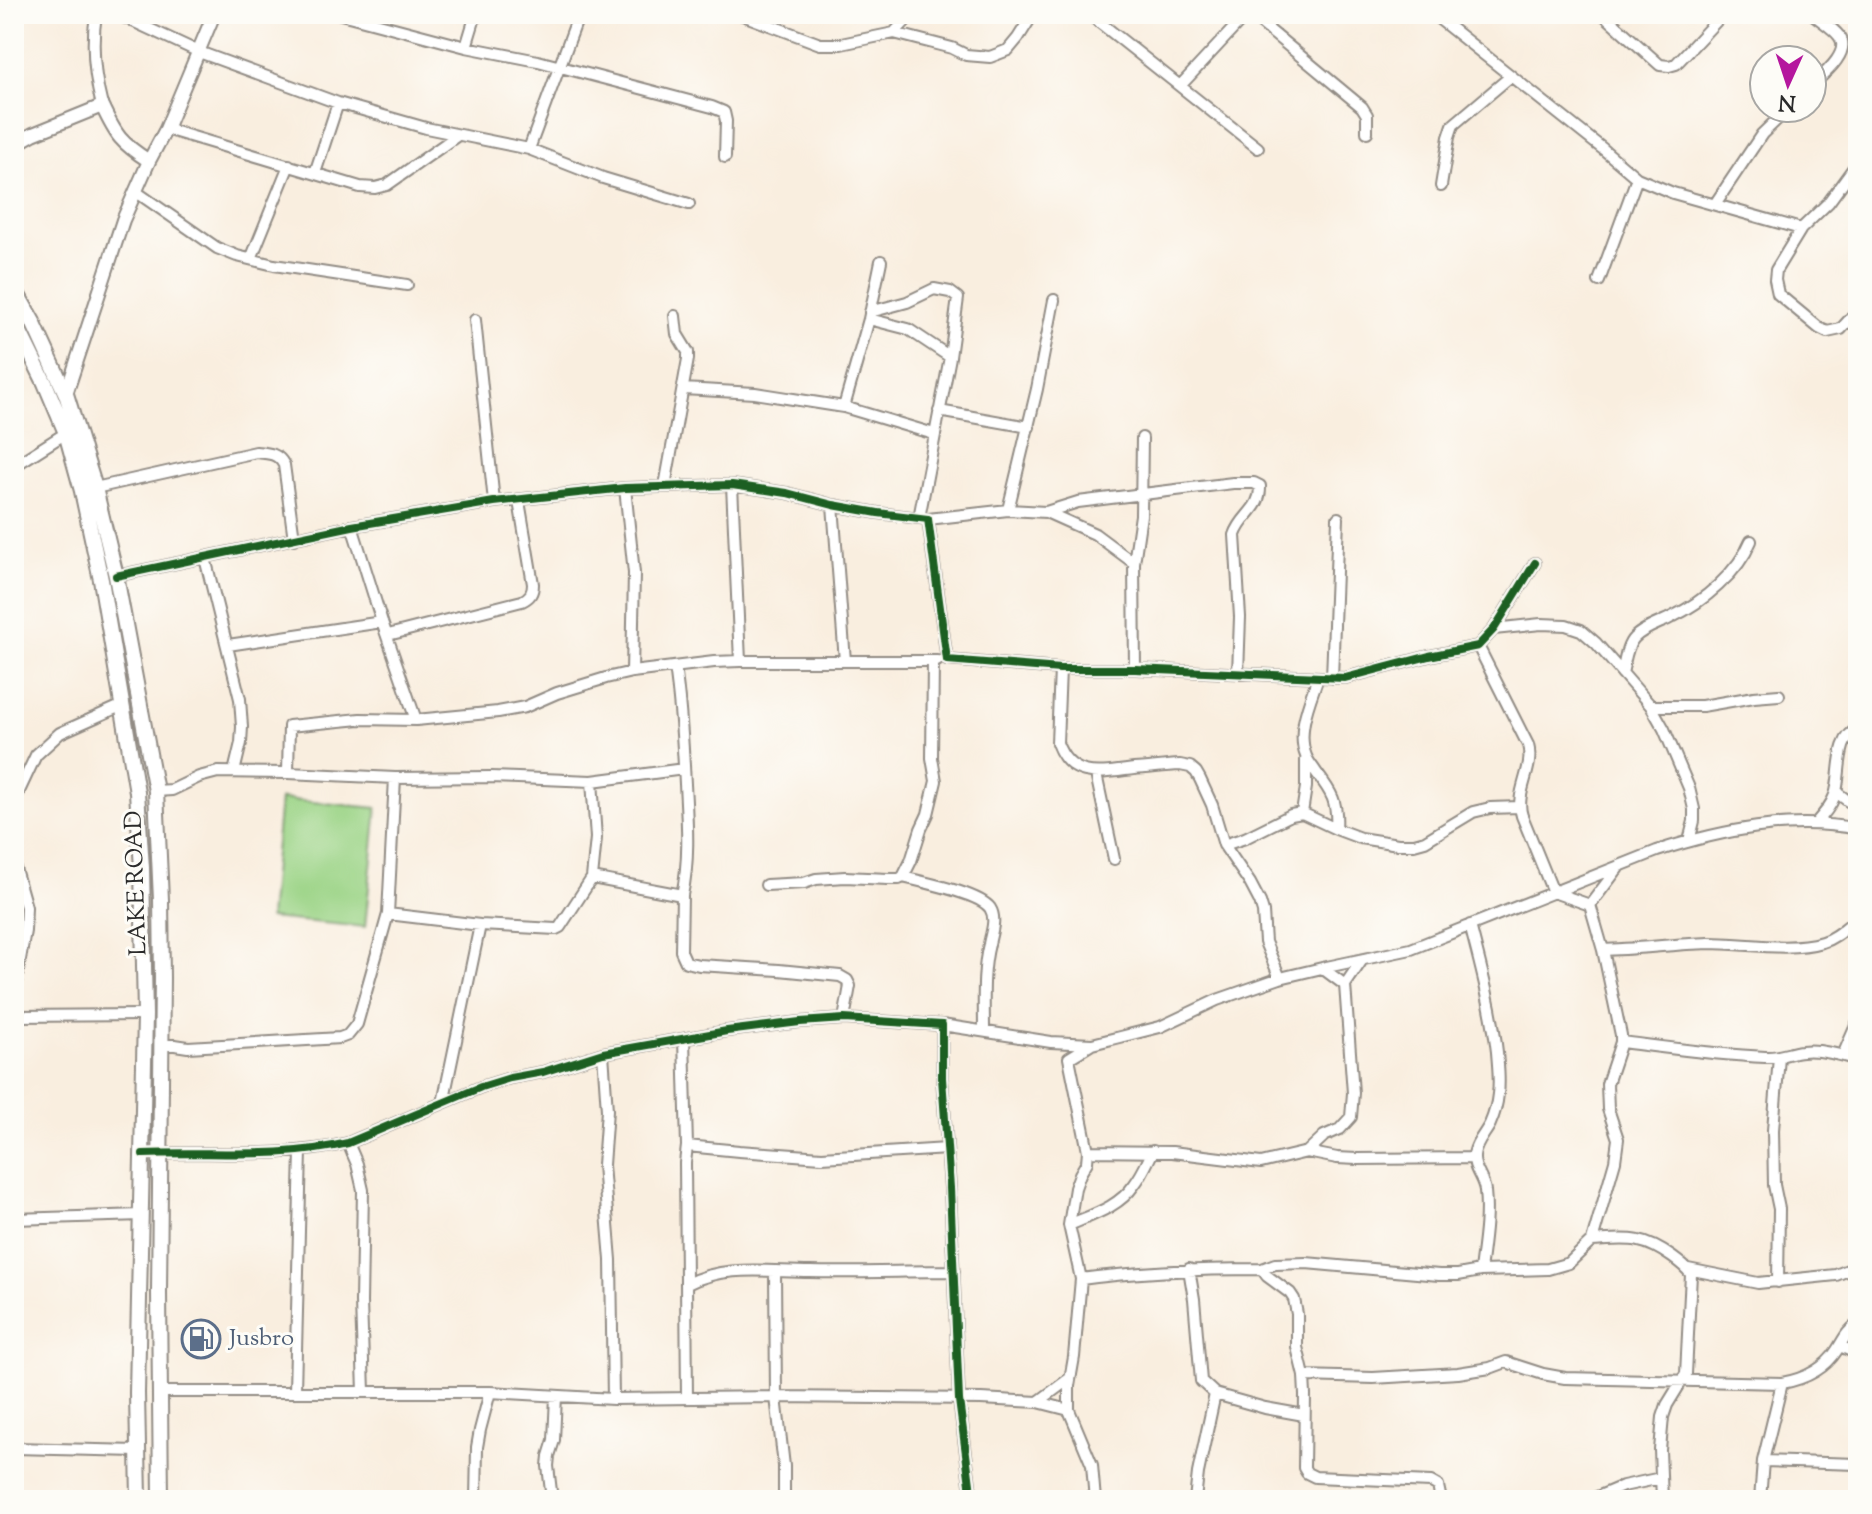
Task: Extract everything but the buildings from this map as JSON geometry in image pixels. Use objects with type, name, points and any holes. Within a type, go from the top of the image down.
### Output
[{"type":"main road","name":"LAKE ROAD","points":[[14,288],[66,394],[95,488],[116,576],[156,791],[161,900],[161,1500]]},
{"type":"main road","name":"LAKE ROAD","points":[[14,320],[66,433],[82,491],[101,580],[138,807],[145,1015],[138,1335],[139,1500]]},
{"type":"street","points":[[96,14],[92,43],[102,106],[117,136],[127,147],[149,161]]},
{"type":"street","points":[[112,14],[199,52],[338,103],[426,128],[529,149],[603,178],[689,204]]},
{"type":"street","points":[[66,394],[123,220],[166,129],[214,14]]},
{"type":"street","points":[[341,14],[712,107],[724,112],[725,157]]},
{"type":"street","points":[[466,47],[476,14]]},
{"type":"street","points":[[529,149],[579,14]]},
{"type":"street","points":[[740,14],[820,44],[841,44],[894,33],[952,48],[966,55],[990,57],[1008,50],[1033,14]]},
{"type":"street","points":[[894,33],[912,14]]},
{"type":"street","points":[[1089,14],[1258,148]]},
{"type":"street","points":[[1180,86],[1248,14],[1362,107],[1367,115],[1367,132]]},
{"type":"street","points":[[1434,14],[1637,178],[1673,193],[1801,229]]},
{"type":"street","points":[[1603,14],[1660,65],[1669,66],[1676,64],[1723,14]]},
{"type":"street","points":[[1813,14],[1841,37],[1843,46],[1828,69]]},
{"type":"street","points":[[1441,186],[1453,125],[1511,76]]},
{"type":"street","points":[[315,173],[338,103]]},
{"type":"street","points":[[14,145],[102,106]]},
{"type":"street","points":[[1715,204],[1762,134],[1772,124]]},
{"type":"street","points":[[166,129],[360,187],[375,188],[387,185],[458,135]]},
{"type":"street","points":[[1858,162],[1828,203],[1801,229],[1776,270],[1775,280],[1778,294],[1827,332],[1841,329],[1858,310]]},
{"type":"street","points":[[251,259],[289,165]]},
{"type":"street","points":[[1599,281],[1637,178]]},
{"type":"street","points":[[135,191],[217,248],[274,265],[407,285]]},
{"type":"street","points":[[844,407],[881,261]]},
{"type":"street","points":[[869,315],[934,289],[957,296],[950,357],[934,434],[924,519],[947,660]]},
{"type":"street","points":[[1008,510],[1029,427],[1054,300]]},
{"type":"street","points":[[869,315],[908,329],[950,357]]},
{"type":"street","points":[[665,486],[688,359],[688,352],[677,334],[675,316]]},
{"type":"street","points":[[475,320],[494,502]]},
{"type":"street","points":[[683,389],[755,393],[844,407],[934,434]]},
{"type":"street","points":[[939,411],[1029,427]]},
{"type":"street","points":[[14,466],[66,433]]},
{"type":"street","points":[[1135,669],[1134,563],[1139,539],[1142,438]]},
{"type":"street","points":[[95,488],[256,452],[273,453],[284,465],[294,539]]},
{"type":"street","points":[[116,576],[352,526],[494,502],[625,488],[732,485],[924,519],[1008,510],[1046,512],[1078,502],[1254,483],[1260,486],[1259,501],[1238,526],[1235,535],[1240,617],[1238,674]]},
{"type":"street","points":[[732,485],[740,661]]},
{"type":"street","points":[[625,488],[634,573],[632,672]]},
{"type":"street","points":[[388,635],[529,597],[533,584],[519,501]]},
{"type":"street","points":[[833,505],[845,661]]},
{"type":"street","points":[[1046,512],[1095,534],[1134,563]]},
{"type":"street","points":[[1332,678],[1338,518]]},
{"type":"street","points":[[352,526],[416,720]]},
{"type":"street","points":[[1622,673],[1632,639],[1713,592],[1744,555],[1751,541]]},
{"type":"street","points":[[205,558],[240,699],[241,743],[234,772]]},
{"type":"street","points":[[288,773],[289,726],[360,719],[416,720],[512,710],[581,685],[632,672],[714,662],[947,660],[1060,669],[1135,669],[1332,678],[1362,675],[1478,646],[1494,629],[1535,563]]},
{"type":"street","points":[[228,645],[382,622]]},
{"type":"street","points":[[1494,629],[1541,624],[1574,627],[1596,643],[1651,706],[1664,729],[1689,788],[1694,809],[1689,841]]},
{"type":"street","points":[[1478,646],[1531,755],[1519,807],[1540,864],[1553,892],[1590,905]]},
{"type":"street","points":[[903,877],[928,814],[936,781],[932,758],[933,661]]},
{"type":"street","points":[[675,667],[682,718],[687,824],[687,872],[682,895],[683,959],[699,965],[840,976],[850,986],[844,1019]]},
{"type":"street","points":[[1060,669],[1057,743],[1067,761],[1081,771],[1096,774],[1180,765],[1190,767],[1200,779],[1224,845],[1260,902],[1265,942],[1280,978]]},
{"type":"street","points":[[1302,813],[1306,787],[1304,724],[1318,677]]},
{"type":"street","points":[[1651,706],[1702,706],[1779,695]]},
{"type":"street","points":[[14,802],[36,755],[60,733],[123,705]]},
{"type":"street","points":[[1816,823],[1827,811],[1836,792],[1843,745],[1852,730],[1858,729]]},
{"type":"street","points":[[1306,758],[1328,787],[1337,807],[1336,829]]},
{"type":"street","points":[[156,791],[172,790],[218,772],[592,781],[684,769]]},
{"type":"street","points":[[1096,774],[1114,859]]},
{"type":"street","points":[[162,1045],[188,1047],[348,1035],[357,1024],[388,914],[395,778]]},
{"type":"street","points":[[388,914],[480,925],[560,927],[592,878],[596,838],[592,781]]},
{"type":"street","points":[[1836,792],[1858,804]]},
{"type":"street","points":[[1224,845],[1302,813],[1360,838],[1398,844],[1419,843],[1473,812],[1519,807]]},
{"type":"street","points":[[143,1154],[301,1151],[348,1143],[481,1087],[510,1078],[543,1072],[603,1053],[771,1025],[844,1019],[942,1025],[1051,1042],[1092,1044],[1160,1027],[1217,1000],[1280,978],[1411,949],[1689,841],[1742,830],[1816,823],[1858,829]]},
{"type":"street","points":[[14,865],[26,907],[14,994]]},
{"type":"street","points":[[1590,905],[1620,866]]},
{"type":"street","points":[[766,885],[845,877],[903,877],[972,896],[983,902],[994,919],[985,967],[984,1031]]},
{"type":"street","points":[[592,878],[682,895]]},
{"type":"street","points":[[1081,1279],[1189,1269],[1262,1269],[1275,1264],[1306,1263],[1458,1275],[1559,1267],[1569,1263],[1592,1241],[1617,1151],[1607,1084],[1621,1042],[1603,950],[1590,905]]},
{"type":"street","points":[[1603,950],[1691,944],[1786,946],[1818,943],[1832,938],[1858,918]]},
{"type":"street","points":[[443,1103],[480,925]]},
{"type":"street","points":[[1470,925],[1494,1028],[1499,1081],[1491,1123],[1474,1152],[1484,1181],[1486,1209],[1480,1271]]},
{"type":"street","points":[[1307,1152],[1324,1136],[1340,1129],[1351,1117],[1353,1093],[1345,985],[1362,960]]},
{"type":"street","points":[[1322,968],[1345,985]]},
{"type":"street","points":[[14,1016],[145,1015]]},
{"type":"street","points":[[1843,1055],[1858,1021]]},
{"type":"street","points":[[942,1025],[942,1078],[959,1400],[972,1500]]},
{"type":"street","points":[[684,1039],[687,1398]]},
{"type":"street","points":[[1051,1042],[1069,1058],[1088,1151],[1087,1162],[1075,1188],[1069,1225],[1081,1279],[1069,1379],[1069,1410],[1092,1465],[1095,1500]]},
{"type":"street","points":[[1621,1042],[1697,1052],[1779,1057],[1805,1051],[1843,1055],[1858,1060]]},
{"type":"street","points":[[1069,1058],[1092,1044]]},
{"type":"street","points":[[603,1053],[607,1093],[603,1165],[611,1260],[613,1399]]},
{"type":"street","points":[[1778,1282],[1779,1209],[1774,1185],[1773,1130],[1779,1057]]},
{"type":"street","points":[[348,1143],[363,1190],[361,1302],[364,1392]]},
{"type":"street","points":[[687,1146],[822,1157],[947,1149]]},
{"type":"street","points":[[295,1391],[301,1151]]},
{"type":"street","points":[[1088,1151],[1153,1151],[1261,1163],[1307,1152],[1357,1159],[1474,1158]]},
{"type":"street","points":[[1069,1225],[1124,1197],[1134,1186],[1153,1151]]},
{"type":"street","points":[[14,1219],[142,1215]]},
{"type":"street","points":[[1592,1241],[1645,1241],[1688,1269],[1758,1283],[1836,1275],[1858,1266]]},
{"type":"street","points":[[1189,1269],[1201,1381],[1215,1394],[1304,1415]]},
{"type":"street","points":[[1262,1269],[1294,1299],[1297,1347],[1304,1376],[1304,1468],[1310,1475],[1431,1482],[1438,1486],[1441,1500]]},
{"type":"street","points":[[1662,1500],[1663,1417],[1687,1369],[1692,1279],[1688,1269]]},
{"type":"street","points":[[687,1284],[711,1274],[740,1271],[954,1271]]},
{"type":"street","points":[[775,1271],[776,1397],[784,1466],[784,1500]]},
{"type":"street","points":[[1304,1376],[1373,1378],[1458,1373],[1506,1362],[1565,1378],[1782,1383],[1814,1372],[1831,1358],[1846,1334],[1858,1324]]},
{"type":"street","points":[[1840,1346],[1858,1354]]},
{"type":"street","points":[[1038,1402],[1069,1379]]},
{"type":"street","points":[[1760,1500],[1763,1461],[1782,1383]]},
{"type":"street","points":[[160,1392],[490,1392],[613,1399],[776,1397],[959,1400],[1038,1402],[1069,1410]]},
{"type":"street","points":[[476,1500],[477,1447],[490,1392]]},
{"type":"street","points":[[1195,1500],[1215,1394]]},
{"type":"street","points":[[552,1500],[548,1466],[554,1440],[556,1396]]},
{"type":"street","points":[[14,1448],[138,1451]]},
{"type":"street","points":[[1763,1461],[1858,1464]]},
{"type":"street","points":[[1590,1500],[1623,1486],[1661,1478]]},
{"type":"green space","points":[[280,799],[377,808],[365,927],[269,918]]},
{"type":"cycle path","points":[[116,576],[352,526],[494,502],[625,488],[732,485],[787,493],[878,513],[928,519],[947,660],[1060,669],[1345,678],[1478,646],[1494,629],[1535,563]]},
{"type":"cycle path","points":[[143,1154],[272,1153],[348,1143],[481,1087],[510,1078],[543,1072],[603,1053],[727,1031],[844,1019],[942,1025],[942,1078],[959,1400],[972,1500]]},
{"type":"place","name":"Jusbro","points":[[201,1339]]}]
